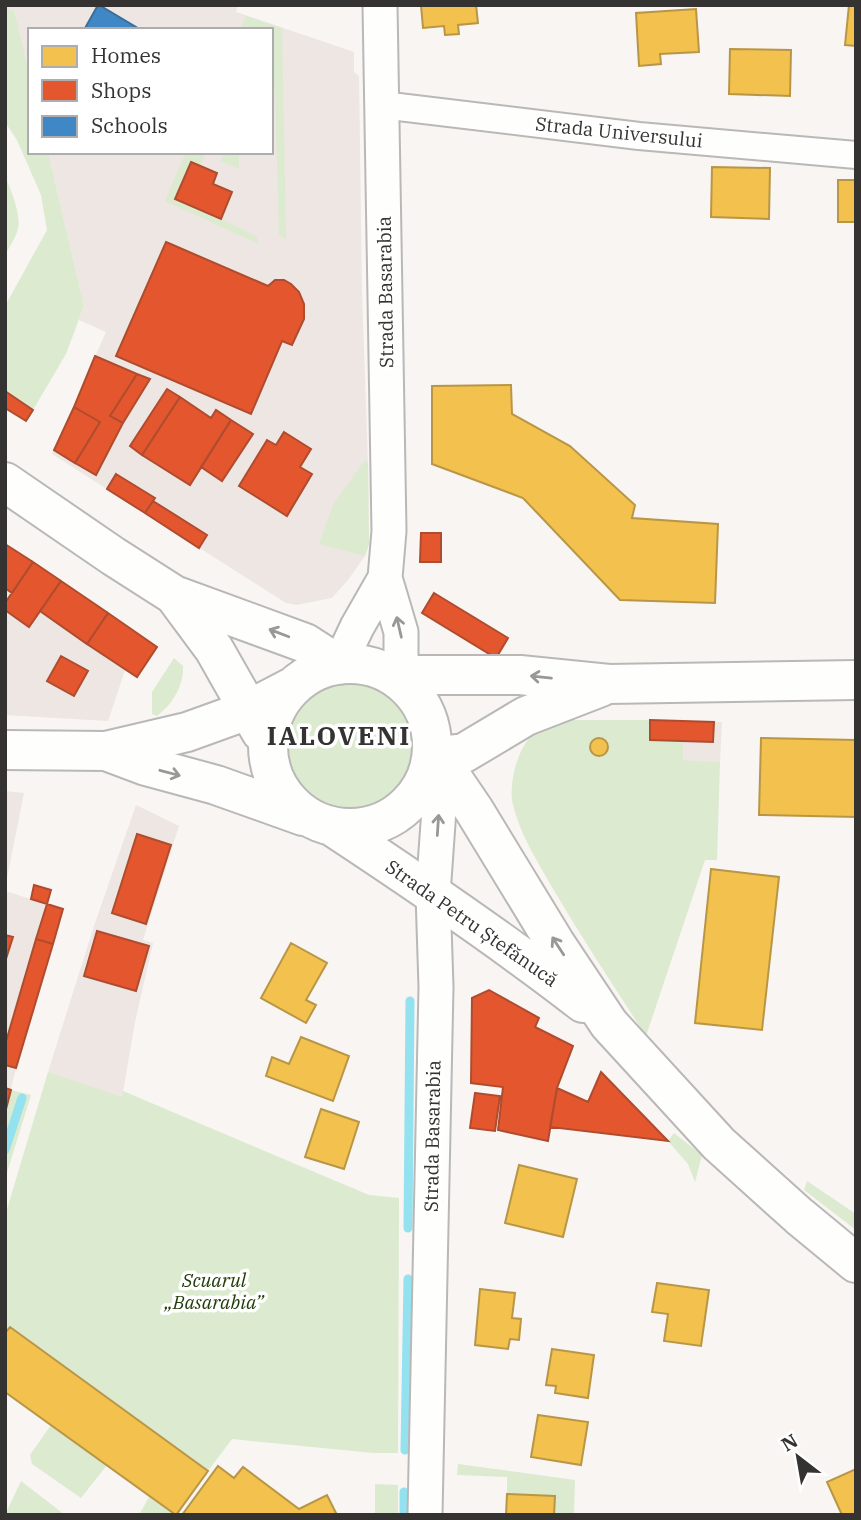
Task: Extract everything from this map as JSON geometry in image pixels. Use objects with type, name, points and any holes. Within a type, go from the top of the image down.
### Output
[{"type":"main road","points":[[5,482],[174,595],[305,643],[339,665]]},
{"type":"main road","points":[[174,595],[214,649],[268,743]]},
{"type":"main road","name":"Strada Basarabia","points":[[339,665],[366,666],[391,675],[407,686],[428,718],[432,757],[426,779],[414,798],[398,814],[378,824],[356,828],[322,823],[293,805],[279,787],[270,766],[268,743],[276,711],[281,701],[296,685],[316,671],[339,665]]},
{"type":"main road","points":[[391,675],[520,675],[609,684],[856,680]]},
{"type":"main road","points":[[432,757],[464,753],[526,716],[609,684]]},
{"type":"main road","points":[[5,750],[106,751],[187,732],[248,710],[296,685]]},
{"type":"main road","points":[[106,751],[146,766],[216,785],[322,823]]},
{"type":"main road","name":"Strada Petru Ștefănucă","points":[[432,757],[455,782],[474,810],[555,943],[609,1024],[719,1144],[856,1263]]},
{"type":"main road","name":"Strada Petru Ștefănucă","points":[[322,823],[433,894],[533,964],[609,1024]]},
{"type":"street","name":"Strada Basarabia","points":[[380,5],[388,531],[385,578],[401,632],[401,656],[391,675]]},
{"type":"street","name":"Strada Universului","points":[[382,105],[639,136],[856,155]]},
{"type":"street","name":"Strada Basarabia","points":[[339,665],[385,578]]},
{"type":"street","name":"Strada Basarabia","points":[[425,1515],[436,987],[433,894],[439,809],[432,757]]},
{"type":"shaded area","points":[[5,5],[238,5],[236,12],[354,52],[354,72],[359,76],[369,544],[365,556],[332,598],[296,605],[286,603],[52,454],[106,332],[79,320],[84,306],[48,154],[273,154],[273,28],[28,28],[28,68],[15,13]]},
{"type":"shaded area","points":[[5,544],[157,647],[137,677],[125,670],[108,721],[5,715]]},
{"type":"shaded area","points":[[650,720],[722,722],[720,762],[682,760],[650,740]]},
{"type":"shaded area","points":[[5,791],[24,793],[5,888]]},
{"type":"shaded area","points":[[136,805],[179,826],[143,940],[153,943],[135,1022],[122,1098],[48,1072]]},
{"type":"shaded area","points":[[5,891],[63,909],[5,1113]]},
{"type":"green space","points":[[5,5],[15,13],[28,68],[28,154],[48,154],[84,306],[66,354],[33,410],[5,391],[5,306],[47,230],[41,195],[17,140],[5,122]]},
{"type":"green space","points":[[246,16],[282,28],[286,239],[279,235],[273,28],[241,28]]},
{"type":"green space","points":[[185,154],[205,154],[200,166],[221,219],[256,236],[259,244],[165,201]]},
{"type":"green space","points":[[223,154],[239,154],[239,169],[220,161]]},
{"type":"green space","points":[[5,177],[15,202],[19,223],[16,235],[5,254]]},
{"type":"green space","points":[[365,460],[368,463],[369,544],[365,556],[319,544],[334,503]]},
{"type":"green space","points":[[174,658],[183,666],[179,688],[172,701],[157,716],[152,714],[152,692]]},
{"type":"green space","points":[[351,681],[377,686],[398,701],[413,722],[418,748],[413,774],[398,795],[377,810],[351,815],[325,810],[304,795],[289,774],[284,748],[289,722],[304,701],[325,686]]},
{"type":"green space","points":[[572,720],[650,720],[650,740],[683,741],[683,760],[720,762],[717,860],[705,860],[646,1036],[549,882],[524,836],[513,805],[513,778],[518,758],[527,741],[540,729]]},
{"type":"green space","name":"Scuarul „Basarabia”","points":[[48,1072],[122,1097],[123,1091],[369,1195],[399,1198],[398,1453],[373,1453],[232,1439],[208,1471],[11,1327],[5,1333],[5,1216]]},
{"type":"green space","points":[[11,1090],[31,1095],[5,1179],[5,1113]]},
{"type":"green space","points":[[674,1133],[702,1155],[695,1182],[688,1164],[668,1141]]},
{"type":"green space","points":[[807,1181],[856,1214],[856,1230],[804,1190]]},
{"type":"green space","points":[[51,1425],[107,1465],[81,1498],[32,1464],[30,1455]]},
{"type":"green space","points":[[458,1464],[575,1480],[574,1515],[554,1515],[555,1496],[507,1494],[507,1477],[457,1475]]},
{"type":"green space","points":[[21,1481],[65,1515],[5,1515]]},
{"type":"green space","points":[[375,1484],[398,1485],[398,1515],[375,1515]]},
{"type":"green space","points":[[149,1497],[174,1515],[139,1515]]},
{"type":"building: Homes","points":[[421,5],[476,5],[478,23],[458,25],[459,34],[445,35],[444,26],[423,28]]},
{"type":"building: Homes","points":[[849,5],[856,5],[856,46],[845,45]]},
{"type":"building: Homes","points":[[696,9],[699,52],[660,54],[661,64],[639,66],[636,13]]},
{"type":"building: Homes","points":[[730,49],[791,50],[790,96],[729,94]]},
{"type":"building: Homes","points":[[712,167],[770,168],[769,219],[711,217]]},
{"type":"building: Homes","points":[[838,180],[856,180],[856,222],[838,222]]},
{"type":"building: Homes","points":[[511,385],[512,414],[570,446],[635,505],[632,518],[718,524],[715,603],[620,600],[523,498],[432,464],[432,386]]},
{"type":"building: Homes","points":[[599,738],[605,741],[608,747],[605,753],[599,756],[593,753],[590,747],[593,741]]},
{"type":"building: Homes","points":[[761,738],[856,740],[856,817],[759,815]]},
{"type":"building: Homes","points":[[711,869],[779,877],[762,1030],[695,1023]]},
{"type":"building: Homes","points":[[291,943],[327,963],[306,1000],[316,1005],[306,1023],[261,998]]},
{"type":"building: Homes","points":[[301,1037],[349,1056],[333,1101],[266,1076],[272,1057],[289,1064]]},
{"type":"building: Homes","points":[[321,1109],[359,1122],[344,1169],[305,1157]]},
{"type":"building: Homes","points":[[519,1165],[577,1179],[563,1237],[505,1223]]},
{"type":"building: Homes","points":[[657,1283],[709,1290],[701,1346],[664,1341],[668,1314],[652,1312]]},
{"type":"building: Homes","points":[[480,1289],[515,1293],[512,1318],[521,1319],[519,1340],[510,1339],[508,1349],[475,1345]]},
{"type":"building: Homes","points":[[10,1327],[208,1471],[176,1515],[5,1392],[5,1333]]},
{"type":"building: Homes","points":[[552,1349],[594,1355],[588,1398],[555,1393],[556,1386],[546,1385]]},
{"type":"building: Homes","points":[[538,1415],[588,1422],[581,1465],[531,1457]]},
{"type":"building: Homes","points":[[218,1466],[234,1478],[243,1467],[299,1509],[327,1495],[337,1515],[182,1515]]},
{"type":"building: Homes","points":[[856,1469],[856,1515],[842,1515],[827,1482]]},
{"type":"building: Homes","points":[[507,1494],[555,1496],[554,1515],[506,1515]]},
{"type":"building: Shops","points":[[191,162],[217,173],[213,184],[232,192],[221,219],[175,199]]},
{"type":"building: Shops","points":[[166,242],[268,286],[275,280],[284,280],[299,292],[304,304],[304,319],[292,345],[282,341],[251,414],[116,356]]},
{"type":"building: Shops","points":[[95,356],[137,374],[110,416],[123,423],[96,475],[75,463],[100,422],[74,407]]},
{"type":"building: Shops","points":[[137,374],[150,379],[123,423],[110,416]]},
{"type":"building: Shops","points":[[167,389],[180,397],[142,455],[130,446]]},
{"type":"building: Shops","points":[[5,391],[33,410],[26,421],[5,408]]},
{"type":"building: Shops","points":[[180,397],[211,418],[216,410],[231,420],[190,485],[142,455]]},
{"type":"building: Shops","points":[[74,407],[100,422],[75,463],[54,450]]},
{"type":"building: Shops","points":[[231,420],[253,434],[222,481],[201,467]]},
{"type":"building: Shops","points":[[284,432],[311,449],[300,467],[312,474],[287,516],[239,486],[267,440],[276,445]]},
{"type":"building: Shops","points":[[116,474],[155,498],[145,513],[107,489]]},
{"type":"building: Shops","points":[[153,501],[207,535],[199,548],[145,513]]},
{"type":"building: Shops","points":[[421,533],[441,533],[441,562],[420,562]]},
{"type":"building: Shops","points":[[5,544],[33,562],[12,593],[5,588]]},
{"type":"building: Shops","points":[[33,562],[61,581],[29,627],[5,610],[5,603]]},
{"type":"building: Shops","points":[[61,581],[108,613],[87,644],[40,611]]},
{"type":"building: Shops","points":[[434,593],[508,638],[496,658],[422,613]]},
{"type":"building: Shops","points":[[108,613],[157,647],[137,677],[87,644]]},
{"type":"building: Shops","points":[[61,656],[88,671],[74,696],[47,681]]},
{"type":"building: Shops","points":[[650,720],[714,722],[713,742],[650,740]]},
{"type":"building: Shops","points":[[137,834],[171,845],[146,924],[112,913]]},
{"type":"building: Shops","points":[[34,885],[51,890],[47,904],[31,899]]},
{"type":"building: Shops","points":[[47,904],[63,909],[53,944],[36,939]]},
{"type":"building: Shops","points":[[97,931],[149,946],[136,991],[84,976]]},
{"type":"building: Shops","points":[[5,935],[13,937],[5,962]]},
{"type":"building: Shops","points":[[36,939],[53,944],[16,1068],[5,1065],[5,1045]]},
{"type":"building: Shops","points":[[489,990],[539,1018],[535,1027],[573,1046],[557,1088],[548,1141],[498,1130],[503,1087],[471,1083],[472,998]]},
{"type":"building: Shops","points":[[601,1072],[668,1141],[550,1127],[557,1088],[588,1102]]},
{"type":"building: Shops","points":[[5,1088],[11,1090],[5,1113]]},
{"type":"building: Shops","points":[[475,1093],[500,1096],[495,1131],[470,1128]]},
{"type":"building: Schools","points":[[99,5],[138,28],[85,28]]},
{"type":"waterway","points":[[408,1228],[410,1001]]},
{"type":"waterway","points":[[5,1150],[22,1098]]},
{"type":"waterway","points":[[405,1450],[408,1279]]},
{"type":"waterway","points":[[404,1492],[404,1515]]},
{"type":"district","name":"IALOVENI","points":[[339,735]]}]
